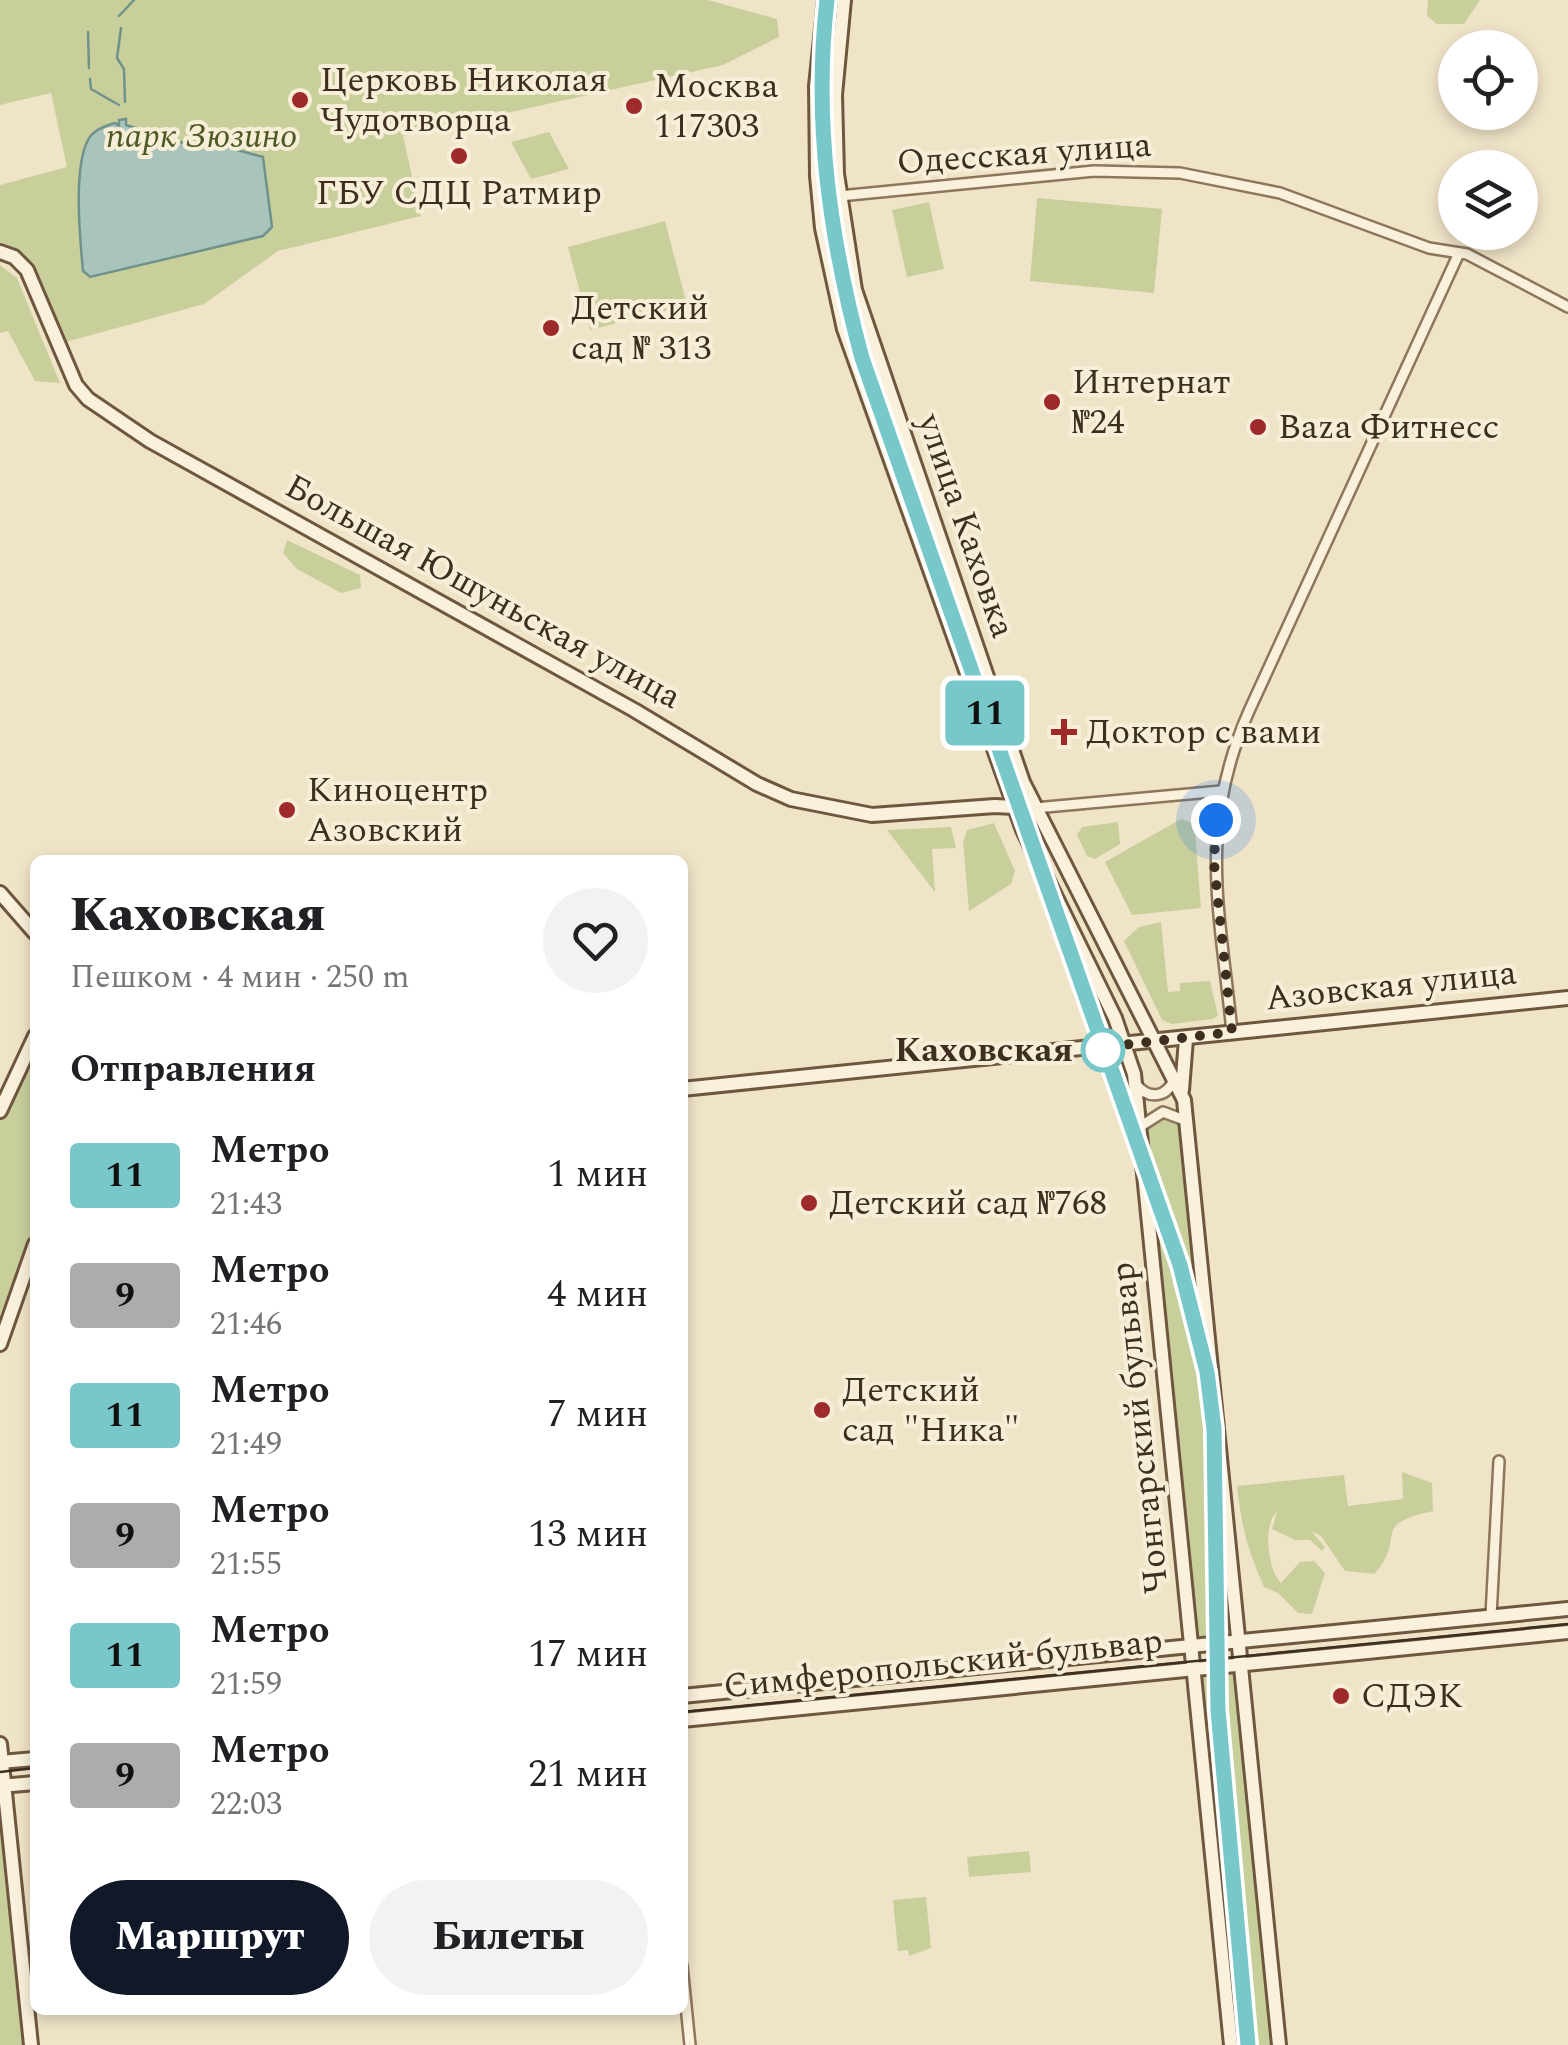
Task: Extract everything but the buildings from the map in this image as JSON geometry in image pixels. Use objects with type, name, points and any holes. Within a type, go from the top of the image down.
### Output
[{"type":"main road","name":"улица Каховка","points":[[826,0],[816,86],[818,198],[844,329],[1014,807],[1126,1045]]},
{"type":"main road","name":"улица Каховка","points":[[844,0],[835,95],[839,196],[865,322],[1035,808],[1153,1042]]},
{"type":"main road","name":"Большая Юшуньская улица","points":[[0,252],[14,257],[27,270],[76,384],[102,409],[758,784],[792,799],[855,814],[1035,808]]},
{"type":"main road","points":[[0,892],[30,927]]},
{"type":"main road","name":"Азовская улица","points":[[688,1088],[1568,998]]},
{"type":"main road","points":[[1186,1038],[1182,1092],[1279,2045]]},
{"type":"main road","points":[[1153,1042],[1182,1092]]},
{"type":"main road","name":"Чонгарский бульвар","points":[[1126,1045],[1141,1126],[1231,2045]]},
{"type":"main road","points":[[0,1110],[30,1047]]},
{"type":"main road","points":[[0,1344],[30,1258]]},
{"type":"main road","name":"Симферопольский бульвар","points":[[688,1695],[1568,1609]]},
{"type":"main road","name":"Симферопольский бульвар","points":[[688,1719],[1568,1632]]},
{"type":"main road","points":[[0,1744],[31,2045]]},
{"type":"main road","points":[[1,1762],[30,1759]]},
{"type":"main road","points":[[2,1786],[30,1783]]},
{"type":"street","name":"Одесская улица","points":[[818,198],[1094,171],[1180,173],[1280,193],[1417,244],[1459,253],[1568,308]]},
{"type":"street","points":[[1232,1032],[1214,848],[1221,791],[1242,726],[1459,253]]},
{"type":"street","points":[[1035,808],[1221,791]]},
{"type":"street","points":[[1135,1082],[1146,1094],[1157,1095],[1167,1091],[1174,1076]]},
{"type":"street","points":[[1141,1126],[1163,1112],[1187,1121]]},
{"type":"street","points":[[1492,1616],[1499,1460]]},
{"type":"street","points":[[687,2015],[690,2045]]},
{"type":"green space","name":"парк Зюзино","points":[[0,0],[708,0],[777,19],[779,37],[723,65],[403,136],[421,216],[278,251],[204,304],[66,342],[34,270],[13,249],[0,244],[0,185],[67,167],[51,93],[0,105]]},
{"type":"green space","points":[[1428,0],[1480,0],[1464,24],[1437,24],[1427,16]]},
{"type":"green space","points":[[549,132],[569,169],[531,179],[511,142]]},
{"type":"green space","points":[[1037,198],[1162,209],[1154,293],[1030,281]]},
{"type":"green space","points":[[929,202],[944,269],[907,277],[892,210]]},
{"type":"green space","points":[[665,221],[687,305],[590,330],[568,247]]},
{"type":"green space","points":[[0,265],[17,278],[60,383],[35,381],[8,331],[0,333]]},
{"type":"green space","points":[[287,540],[360,575],[361,588],[341,593],[297,569],[283,553]]},
{"type":"green space","points":[[1181,819],[1190,822],[1195,833],[1201,908],[1132,915],[1105,862]]},
{"type":"green space","points":[[1118,822],[1120,844],[1095,859],[1087,856],[1077,835],[1082,827]]},
{"type":"green space","points":[[994,823],[1015,871],[1011,884],[969,911],[963,842],[967,830]]},
{"type":"green space","points":[[951,827],[956,848],[932,849],[935,892],[887,830]]},
{"type":"green space","points":[[1161,922],[1168,992],[1180,991],[1180,983],[1210,981],[1218,1016],[1172,1024],[1162,1020],[1124,941],[1139,927]]},
{"type":"green space","points":[[30,1062],[30,1239],[0,1315],[0,1121]]},
{"type":"green space","points":[[1173,1115],[1184,1124],[1234,1634],[1198,1638],[1148,1127],[1158,1117]]},
{"type":"green space","points":[[1402,1472],[1432,1483],[1433,1511],[1413,1516],[1395,1528],[1384,1561],[1374,1574],[1345,1571],[1321,1536],[1311,1531],[1325,1547],[1322,1551],[1310,1540],[1295,1540],[1272,1529],[1277,1512],[1268,1537],[1276,1577],[1281,1583],[1300,1562],[1314,1561],[1325,1573],[1312,1614],[1298,1613],[1278,1593],[1264,1587],[1246,1538],[1237,1486],[1344,1475],[1348,1506],[1403,1499]]},
{"type":"green space","points":[[1239,1673],[1272,2045],[1238,2045],[1202,1677]]},
{"type":"green space","points":[[1,1804],[24,2045],[0,2045]]},
{"type":"green space","points":[[1029,1851],[1031,1872],[969,1877],[967,1857]]},
{"type":"green space","points":[[926,1897],[931,1948],[909,1956],[908,1950],[898,1951],[893,1900]]},
{"type":"water","points":[[126,119],[126,125],[187,144],[219,145],[263,157],[272,227],[263,236],[90,277],[83,271],[79,223],[83,152],[96,131],[115,123],[119,126],[119,120]]},
{"type":"waterway","points":[[119,16],[134,0]]},
{"type":"waterway","points":[[121,28],[117,58],[124,69],[125,102]]},
{"type":"waterway","points":[[88,32],[89,68]]},
{"type":"waterway","points":[[90,79],[91,89],[119,105]]},
{"type":"tram line","points":[[688,1711],[1568,1624]]},
{"type":"tram line","points":[[0,1772],[30,1769]]},
{"type":"metro line","name":"11","points":[[827,0],[823,147],[843,289],[862,358],[1180,1265],[1207,1372],[1216,1483],[1218,1710],[1248,2045]]},
{"type":"place","name":"Церковь Николая Чудотворца","points":[[300,100]]},
{"type":"place","name":"Москва 117303","points":[[634,106]]},
{"type":"place","name":"ГБУ СДЦ Ратмир","points":[[459,156]]},
{"type":"place","name":"Детский сад № 313","points":[[551,328]]},
{"type":"place","name":"Интернат №24","points":[[1052,402]]},
{"type":"place","name":"Baza Фитнесс","points":[[1258,427]]},
{"type":"place","name":"Доктор с вами","points":[[1064,732]]},
{"type":"place","name":"Киноцентр Азовский","points":[[287,810]]},
{"type":"place","name":"Каховская","points":[[1103,1050]]},
{"type":"place","name":"Детский сад №768","points":[[809,1203]]},
{"type":"place","name":"Детский сад \"Ника\"","points":[[822,1410]]},
{"type":"place","name":"СДЭК","points":[[1341,1696]]},
{"type":"route","points":[[1103,1050],[1098,1048],[1232,1032],[1214,863],[1216,820]]}]
